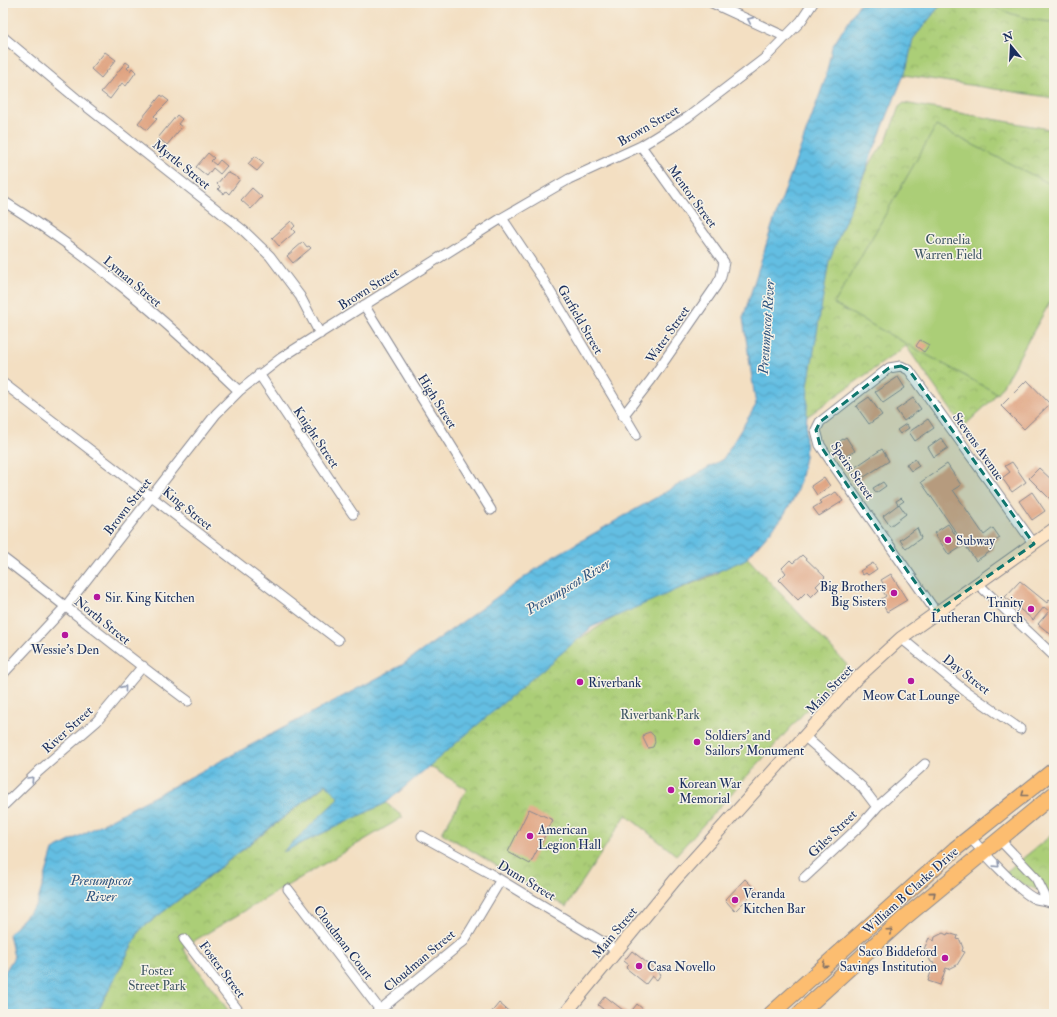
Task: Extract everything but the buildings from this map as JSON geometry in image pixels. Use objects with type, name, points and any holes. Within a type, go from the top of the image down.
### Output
[{"type":"highway","name":"William B Clarke Drive","points":[[771,1014],[970,837],[1054,770]]},
{"type":"highway","name":"William B Clarke Drive","points":[[799,1014],[903,919],[1054,794]]},
{"type":"main road","name":"Main Street","points":[[565,1014],[675,880],[855,680],[901,638],[1034,544],[1054,528]]},
{"type":"street","points":[[712,3],[786,37]]},
{"type":"street","name":"Brown Street","points":[[3,674],[66,606],[216,414],[259,374],[364,305],[502,218],[569,179],[641,146],[688,117],[751,70],[801,21],[813,3]]},
{"type":"street","name":"Myrtle Street","points":[[3,37],[77,99],[244,231],[270,256],[300,296],[320,334]]},
{"type":"street","name":"Mentor Street","points":[[641,146],[724,262]]},
{"type":"street","name":"Lyman Street","points":[[3,201],[44,226],[100,269],[239,391]]},
{"type":"street","name":"Garfield Street","points":[[502,218],[542,278],[623,416],[636,434]]},
{"type":"street","name":"Water Street","points":[[623,416],[651,380],[716,286],[721,278],[724,262]]},
{"type":"street","name":"High Street","points":[[364,305],[491,510]]},
{"type":"street","name":"Stevens Avenue","points":[[901,366],[909,370],[917,380],[1034,544]]},
{"type":"street","name":"Speirs Street","points":[[901,366],[889,368],[842,403],[820,422],[816,430],[823,450],[936,612]]},
{"type":"street","name":"Knight Street","points":[[259,374],[353,514]]},
{"type":"street","name":"King Street","points":[[3,383],[338,640]]},
{"type":"street","name":"North Street","points":[[3,558],[66,606],[125,655],[188,701]]},
{"type":"street","points":[[977,583],[1054,656]]},
{"type":"street","name":"Day Street","points":[[901,638],[964,690],[1020,729]]},
{"type":"street","name":"River Street","points":[[3,806],[39,771],[97,721],[142,666]]},
{"type":"street","points":[[804,736],[862,787],[877,807]]},
{"type":"street","name":"Giles Street","points":[[804,878],[862,824],[877,807],[925,764]]},
{"type":"street","name":"Dunn Street","points":[[422,836],[489,873],[616,950]]},
{"type":"street","points":[[970,837],[983,852],[1017,885],[1035,899],[1051,902]]},
{"type":"street","points":[[999,839],[1036,878],[1051,902]]},
{"type":"street","name":"Cloudman Street","points":[[377,1012],[464,941],[500,881]]},
{"type":"street","name":"Cloudman Court","points":[[288,889],[377,1012]]},
{"type":"street","name":"Foster Street","points":[[184,939],[241,1014]]},
{"type":"highlighted area","points":[[901,366],[909,370],[1034,544],[936,612],[820,445],[816,430],[820,422],[889,368]]},
{"type":"green space","points":[[942,3],[1054,3],[1054,98],[904,75],[913,39]]},
{"type":"green space","points":[[987,3],[1054,3],[1054,22],[1019,16]]},
{"type":"green space","name":"Cornelia Warren Field","points":[[904,103],[1054,130],[1054,295],[992,400],[963,427],[906,346],[805,418],[807,308],[868,166],[886,141],[899,107]]},
{"type":"green space","name":"Cornelia Warren Field","points":[[936,126],[1054,186],[1054,295],[998,394],[834,304]]},
{"type":"green space","name":"Riverbank Park","points":[[741,551],[847,665],[676,855],[626,815],[566,907],[442,833],[467,789],[422,762],[567,646],[648,597],[684,587],[716,574]]},
{"type":"green space","name":"Foster Street Park","points":[[327,784],[339,798],[285,851],[386,803],[403,817],[182,948],[231,1014],[96,1014],[140,930]]},
{"type":"green space","points":[[1054,833],[1054,896],[1001,876]]},
{"type":"water","name":"Presumpscot River","points":[[860,3],[942,3],[913,39],[907,67],[829,261],[808,386],[805,457],[800,481],[794,498],[782,518],[746,559],[592,627],[386,803],[283,852],[339,798],[326,784],[140,930],[96,1014],[3,1014],[3,975],[14,957],[9,934],[37,904],[53,850],[402,665],[553,557],[723,459],[756,405],[743,318],[772,226],[825,80],[832,47]]},
{"type":"place","name":"Subway","points":[[948,540]]},
{"type":"place","name":"Big Brothers Big Sisters","points":[[894,593]]},
{"type":"place","name":"Sir. King Kitchen","points":[[97,597]]},
{"type":"place","name":"Trinity Lutheran Church","points":[[1031,609]]},
{"type":"place","name":"Wessie's Den","points":[[65,635]]},
{"type":"place","name":"Meow Cat Lounge","points":[[911,681]]},
{"type":"place","name":"Riverbank","points":[[580,682]]},
{"type":"place","name":"Soldiers' and Sailors' Monument","points":[[697,742]]},
{"type":"place","name":"Korean War Memorial","points":[[671,790]]},
{"type":"place","name":"American Legion Hall","points":[[530,836]]},
{"type":"place","name":"Veranda Kitchen Bar","points":[[735,900]]},
{"type":"place","name":"Saco Biddeford Savings Institution","points":[[945,958]]},
{"type":"place","name":"Casa Novello","points":[[639,966]]}]
